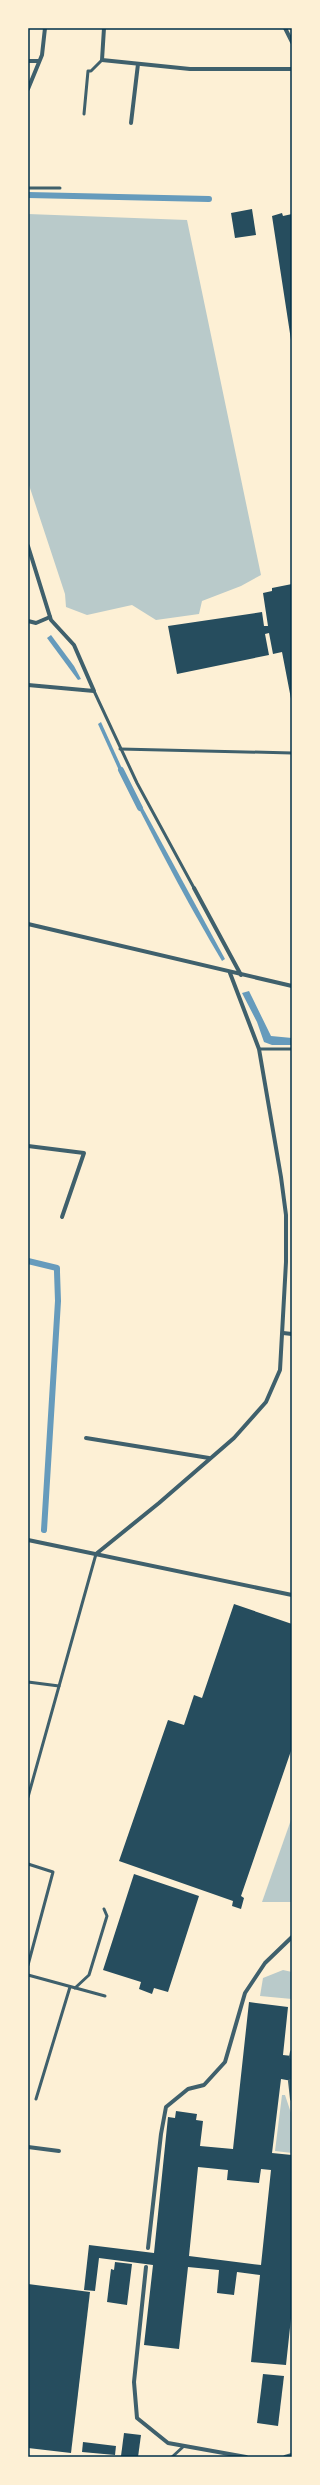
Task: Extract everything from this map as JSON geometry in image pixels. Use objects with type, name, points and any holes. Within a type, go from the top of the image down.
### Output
[{"type":"street","points":[[28,89],[42,55],[45,28]]},
{"type":"street","points":[[104,28],[102,60],[190,69],[292,69]]},
{"type":"street","points":[[285,28],[292,42]]},
{"type":"street","points":[[28,61],[39,61]]},
{"type":"street","points":[[131,122],[138,64]]},
{"type":"street","points":[[28,546],[45,596],[50,617],[74,645],[94,691],[28,684]]},
{"type":"street","points":[[28,622],[36,622],[50,617]]},
{"type":"street","points":[[194,888],[241,975]]},
{"type":"street","points":[[28,924],[230,973],[292,986]]},
{"type":"street","points":[[96,1554],[159,1503],[209,1458],[234,1438],[266,1402],[280,1370],[283,1333],[286,1215],[259,1049],[230,973]]},
{"type":"street","points":[[28,1146],[84,1153],[62,1217]]},
{"type":"street","points":[[283,1333],[292,1334]]},
{"type":"street","points":[[86,1438],[209,1458]]},
{"type":"street","points":[[28,1540],[292,1595]]},
{"type":"street","points":[[148,2248],[161,2134],[166,2107],[188,2089],[204,2085],[225,2062],[245,1993],[265,1963],[292,1937]]},
{"type":"street","points":[[291,2057],[292,2052]]},
{"type":"street","points":[[290,2081],[292,2099]]},
{"type":"street","points":[[28,2147],[59,2151]]},
{"type":"street","points":[[146,2267],[134,2382],[137,2418],[168,2443],[246,2457]]},
{"type":"street","points":[[285,2457],[292,2455]]},
{"type":"lane","points":[[84,114],[88,71],[102,60]]},
{"type":"lane","points":[[28,188],[60,188]]},
{"type":"lane","points":[[94,691],[120,748],[194,888]]},
{"type":"lane","points":[[120,748],[292,753]]},
{"type":"lane","points":[[259,1049],[292,1049]]},
{"type":"lane","points":[[28,1797],[96,1554]]},
{"type":"lane","points":[[28,1682],[59,1686]]},
{"type":"lane","points":[[28,1864],[53,1872],[28,1965]]},
{"type":"lane","points":[[75,1988],[89,1975],[107,1916],[104,1909]]},
{"type":"lane","points":[[28,1975],[106,1996]]},
{"type":"lane","points":[[36,2098],[70,1987]]},
{"type":"lane","points":[[172,2457],[184,2446]]},
{"type":"shaded area","points":[[28,214],[187,220],[261,575],[241,586],[202,601],[199,614],[156,620],[132,605],[87,615],[66,607],[65,594],[28,482]]},
{"type":"shaded area","points":[[292,1817],[292,1902],[262,1902]]},
{"type":"shaded area","points":[[283,1970],[292,1972],[292,1999],[260,1996],[263,1978]]},
{"type":"shaded area","points":[[282,2095],[285,2095],[292,2116],[292,2153],[275,2151]]},
{"type":"water","points":[[51,635],[74,666],[81,679],[78,680],[47,638]]},
{"type":"water","points":[[101,722],[125,775],[122,777],[98,724]]},
{"type":"water","points":[[139,801],[225,959],[222,961],[156,843],[136,803]]},
{"type":"water","points":[[249,991],[271,1036],[292,1038],[292,1045],[272,1045],[264,1042],[257,1022],[242,993]]},
{"type":"building","points":[[252,209],[256,235],[235,238],[231,213]]},
{"type":"building","points":[[282,213],[283,216],[292,214],[291,340],[272,216]]},
{"type":"building","points":[[292,584],[292,704],[282,652],[273,654],[269,633],[265,634],[269,655],[177,674],[168,626],[262,612],[264,626],[268,626],[263,593],[272,591],[272,588]]},
{"type":"building","points":[[234,1604],[292,1624],[292,1748],[241,1896],[244,1898],[241,1909],[232,1906],[233,1901],[119,1861],[168,1720],[184,1725],[194,1695],[202,1698]]},
{"type":"building","points":[[134,1874],[199,1896],[168,1992],[154,1988],[152,1994],[139,1989],[141,1982],[103,1970]]},
{"type":"building","points":[[249,2002],[288,2007],[283,2055],[292,2056],[292,2081],[281,2079],[272,2153],[292,2155],[292,2309],[286,2365],[251,2362],[260,2275],[237,2272],[234,2295],[217,2293],[219,2270],[188,2267],[179,2349],[144,2345],[153,2265],[99,2258],[95,2291],[84,2290],[89,2245],[154,2253],[168,2117],[175,2118],[176,2111],[197,2114],[196,2120],[203,2121],[200,2146],[233,2149]],"holes":[[[198,2167],[228,2170],[227,2180],[259,2183],[261,2169],[271,2170],[261,2265],[189,2256]]]},
{"type":"building","points":[[115,2262],[132,2264],[127,2305],[107,2302],[111,2269],[114,2270]]},
{"type":"building","points":[[28,2284],[90,2292],[71,2453],[28,2448]]},
{"type":"building","points":[[263,2374],[284,2376],[278,2426],[257,2423]]},
{"type":"building","points":[[124,2433],[141,2435],[138,2457],[121,2456]]},
{"type":"building","points":[[83,2442],[116,2446],[115,2455],[82,2452]]},
{"type":"waterway","points":[[28,195],[209,199]]},
{"type":"waterway","points":[[121,770],[140,808]]},
{"type":"waterway","points":[[28,1261],[57,1268],[58,1301],[44,1530]]}]
